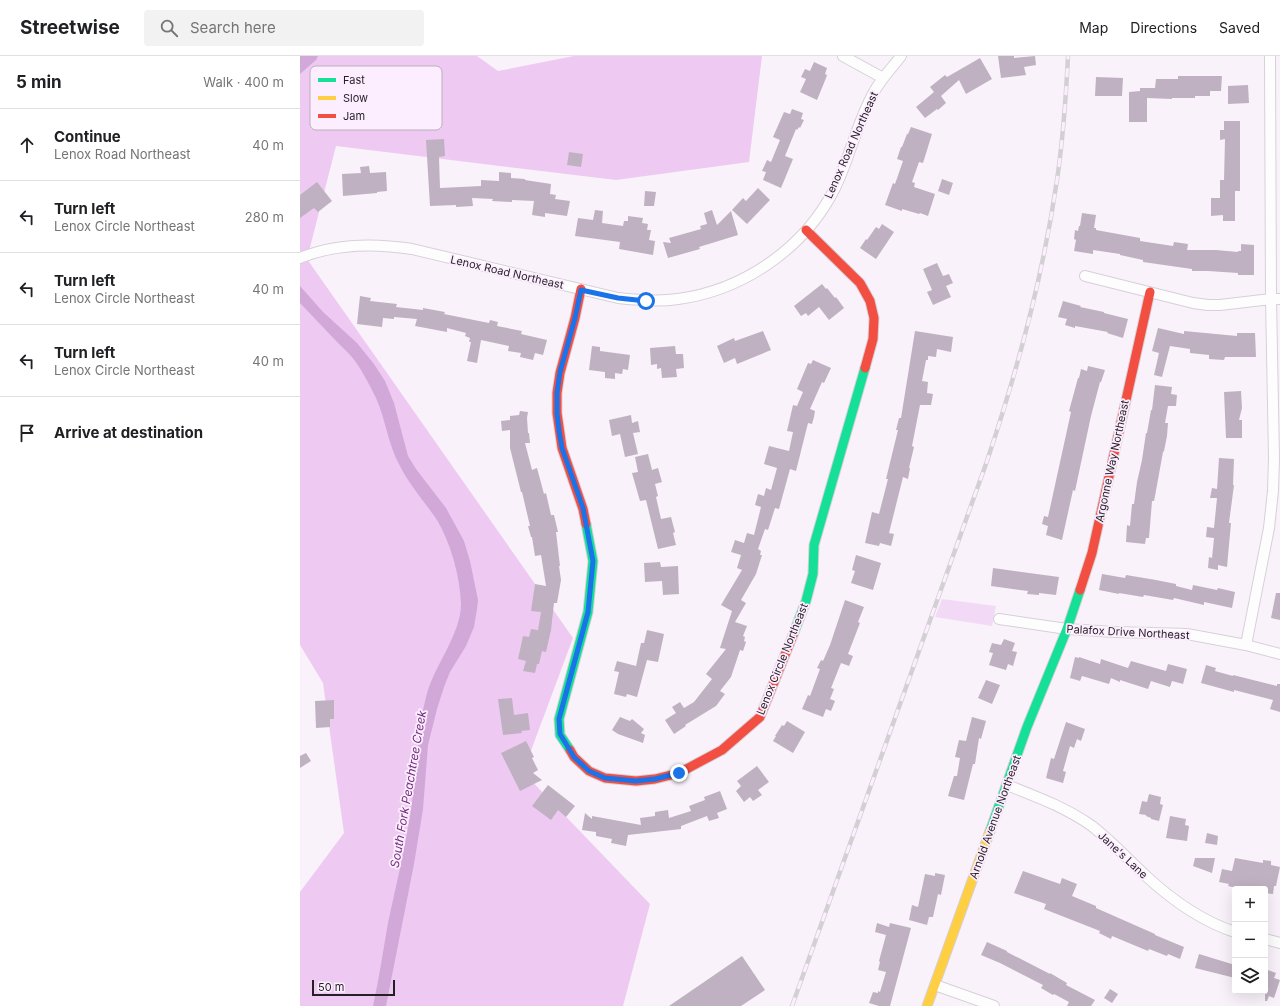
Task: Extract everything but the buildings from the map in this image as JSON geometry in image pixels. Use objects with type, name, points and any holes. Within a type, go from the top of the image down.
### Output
[{"type":"street","points":[[843,56],[883,78]]},
{"type":"street","name":"Lenox Road Northeast","points":[[301,258],[340,247],[371,245],[391,246],[412,249],[618,298],[646,301],[677,299],[705,294],[732,285],[760,270],[786,251],[823,209],[835,187],[866,108],[874,92],[883,78],[901,56]]},
{"type":"street","points":[[1246,645],[1269,528],[1273,491],[1275,299],[1270,56]]},
{"type":"street","name":"Lenox Circle Northeast","points":[[581,290],[560,372],[557,393],[557,413],[562,448],[583,508],[593,561],[588,612],[559,719],[560,734],[574,757],[589,771],[605,778],[636,781],[655,779],[679,773],[722,750],[760,717],[806,601],[813,574],[814,545],[873,339],[874,318],[870,300],[860,283],[806,230]]},
{"type":"street","points":[[1084,276],[1193,303],[1208,305],[1275,299]]},
{"type":"street","name":"Argonne Way Northeast","points":[[1067,629],[1092,553],[1150,292]]},
{"type":"street","name":"Palafox Drive Northeast","points":[[999,619],[1067,629],[1187,634],[1246,645],[1280,654]]},
{"type":"street","name":"Arnold Avenue Northeast","points":[[927,1006],[1027,727],[1067,629]]},
{"type":"street","name":"Jane's Lane","points":[[1007,785],[1058,806],[1077,816],[1109,841],[1147,877],[1177,902],[1209,922],[1232,931]]},
{"type":"street","points":[[1268,941],[1280,943]]},
{"type":"street","points":[[935,985],[994,1006]]},
{"type":"shaded area","points":[[300,56],[477,56],[498,71],[574,56],[762,56],[749,162],[616,180],[336,146],[307,259],[300,255]]},
{"type":"shaded area","points":[[300,56],[318,56],[316,60],[300,74]]},
{"type":"shaded area","points":[[307,259],[573,638],[523,772],[650,904],[623,1006],[300,1006],[300,892],[344,833],[323,683],[300,645],[300,263]]},
{"type":"shaded area","points":[[300,286],[323,312],[357,343],[374,364],[385,381],[394,403],[408,456],[416,469],[446,508],[464,541],[470,561],[478,600],[474,627],[466,646],[450,672],[444,687],[428,745],[423,809],[414,864],[386,1006],[373,1006],[388,923],[409,824],[423,711],[430,685],[457,627],[461,604],[459,582],[447,539],[437,520],[408,480],[396,458],[379,406],[369,384],[352,357],[300,303]]},
{"type":"shaded area","points":[[942,599],[996,606],[992,626],[935,617]]},
{"type":"railway","points":[[792,1006],[987,461],[1009,392],[1045,251],[1061,149],[1068,56]]},
{"type":"traffic: fast","points":[[793,635],[806,601],[813,574],[814,545],[865,368]]},
{"type":"traffic: fast","points":[[570,750],[560,735],[559,719],[588,612],[593,561],[586,524]]},
{"type":"traffic: fast","points":[[990,831],[1027,727],[1067,629],[1080,590]]},
{"type":"traffic: slow","points":[[927,1006],[990,831]]},
{"type":"traffic: jam","points":[[806,230],[860,283],[870,301],[874,318],[873,339],[865,368]]},
{"type":"traffic: jam","points":[[581,289],[575,318],[560,373],[557,393],[557,413],[562,448],[583,509],[586,524]]},
{"type":"traffic: jam","points":[[1080,590],[1092,553],[1150,292]]},
{"type":"traffic: jam","points":[[570,750],[574,757],[589,771],[605,778],[636,781],[655,779],[679,773],[722,750],[760,717],[793,635]]},
{"type":"route","points":[[646,301],[618,298],[581,290],[560,372],[557,393],[559,431],[562,448],[583,508],[593,561],[588,612],[559,719],[560,734],[574,757],[589,771],[605,778],[636,781],[655,779],[679,773]]},
{"type":"water label","name":"South Fork Peachtree Creek","points":[[408,789]]}]
